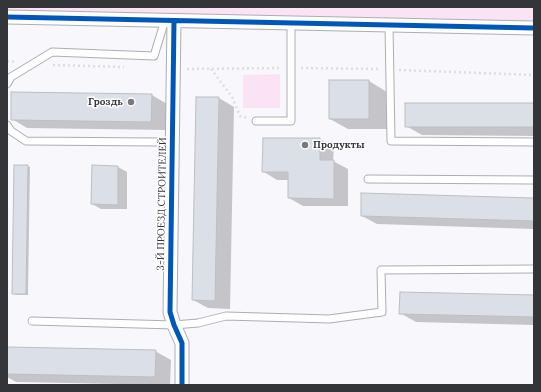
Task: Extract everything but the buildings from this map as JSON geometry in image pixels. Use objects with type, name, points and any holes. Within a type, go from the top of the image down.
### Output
[{"type":"street","points":[[7,17],[534,28]]},
{"type":"street","name":"3-Й ПРОЕЗД СТРОИТЕЛЕЙ","points":[[170,20],[174,68],[170,312],[182,343],[182,385]]},
{"type":"lane","points":[[7,84],[11,77],[52,52],[154,56],[170,20]]},
{"type":"lane","points":[[256,120],[291,121],[291,23]]},
{"type":"lane","points":[[389,25],[391,141],[534,142]]},
{"type":"lane","points":[[7,125],[11,130],[26,141],[159,142]]},
{"type":"lane","points":[[368,179],[534,180]]},
{"type":"lane","points":[[32,322],[174,325],[198,323],[226,316],[329,318],[382,312],[381,270],[534,269]]},
{"type":"path","points":[[7,61],[32,64],[131,67]]},
{"type":"path","points":[[174,68],[291,68],[534,75]]},
{"type":"path","points":[[211,69],[232,97],[240,116],[256,120]]},
{"type":"shaded area","points":[[7,7],[534,7],[534,23],[7,12]]},
{"type":"shaded area","points":[[280,74],[280,108],[243,108],[243,75]]},
{"type":"cycle path","points":[[7,17],[534,28]]},
{"type":"cycle path","points":[[174,21],[170,312],[182,343],[182,385]]},
{"type":"place","name":"Гроздь","points":[[131,102]]},
{"type":"place","name":"Продукты","points":[[305,145]]}]
